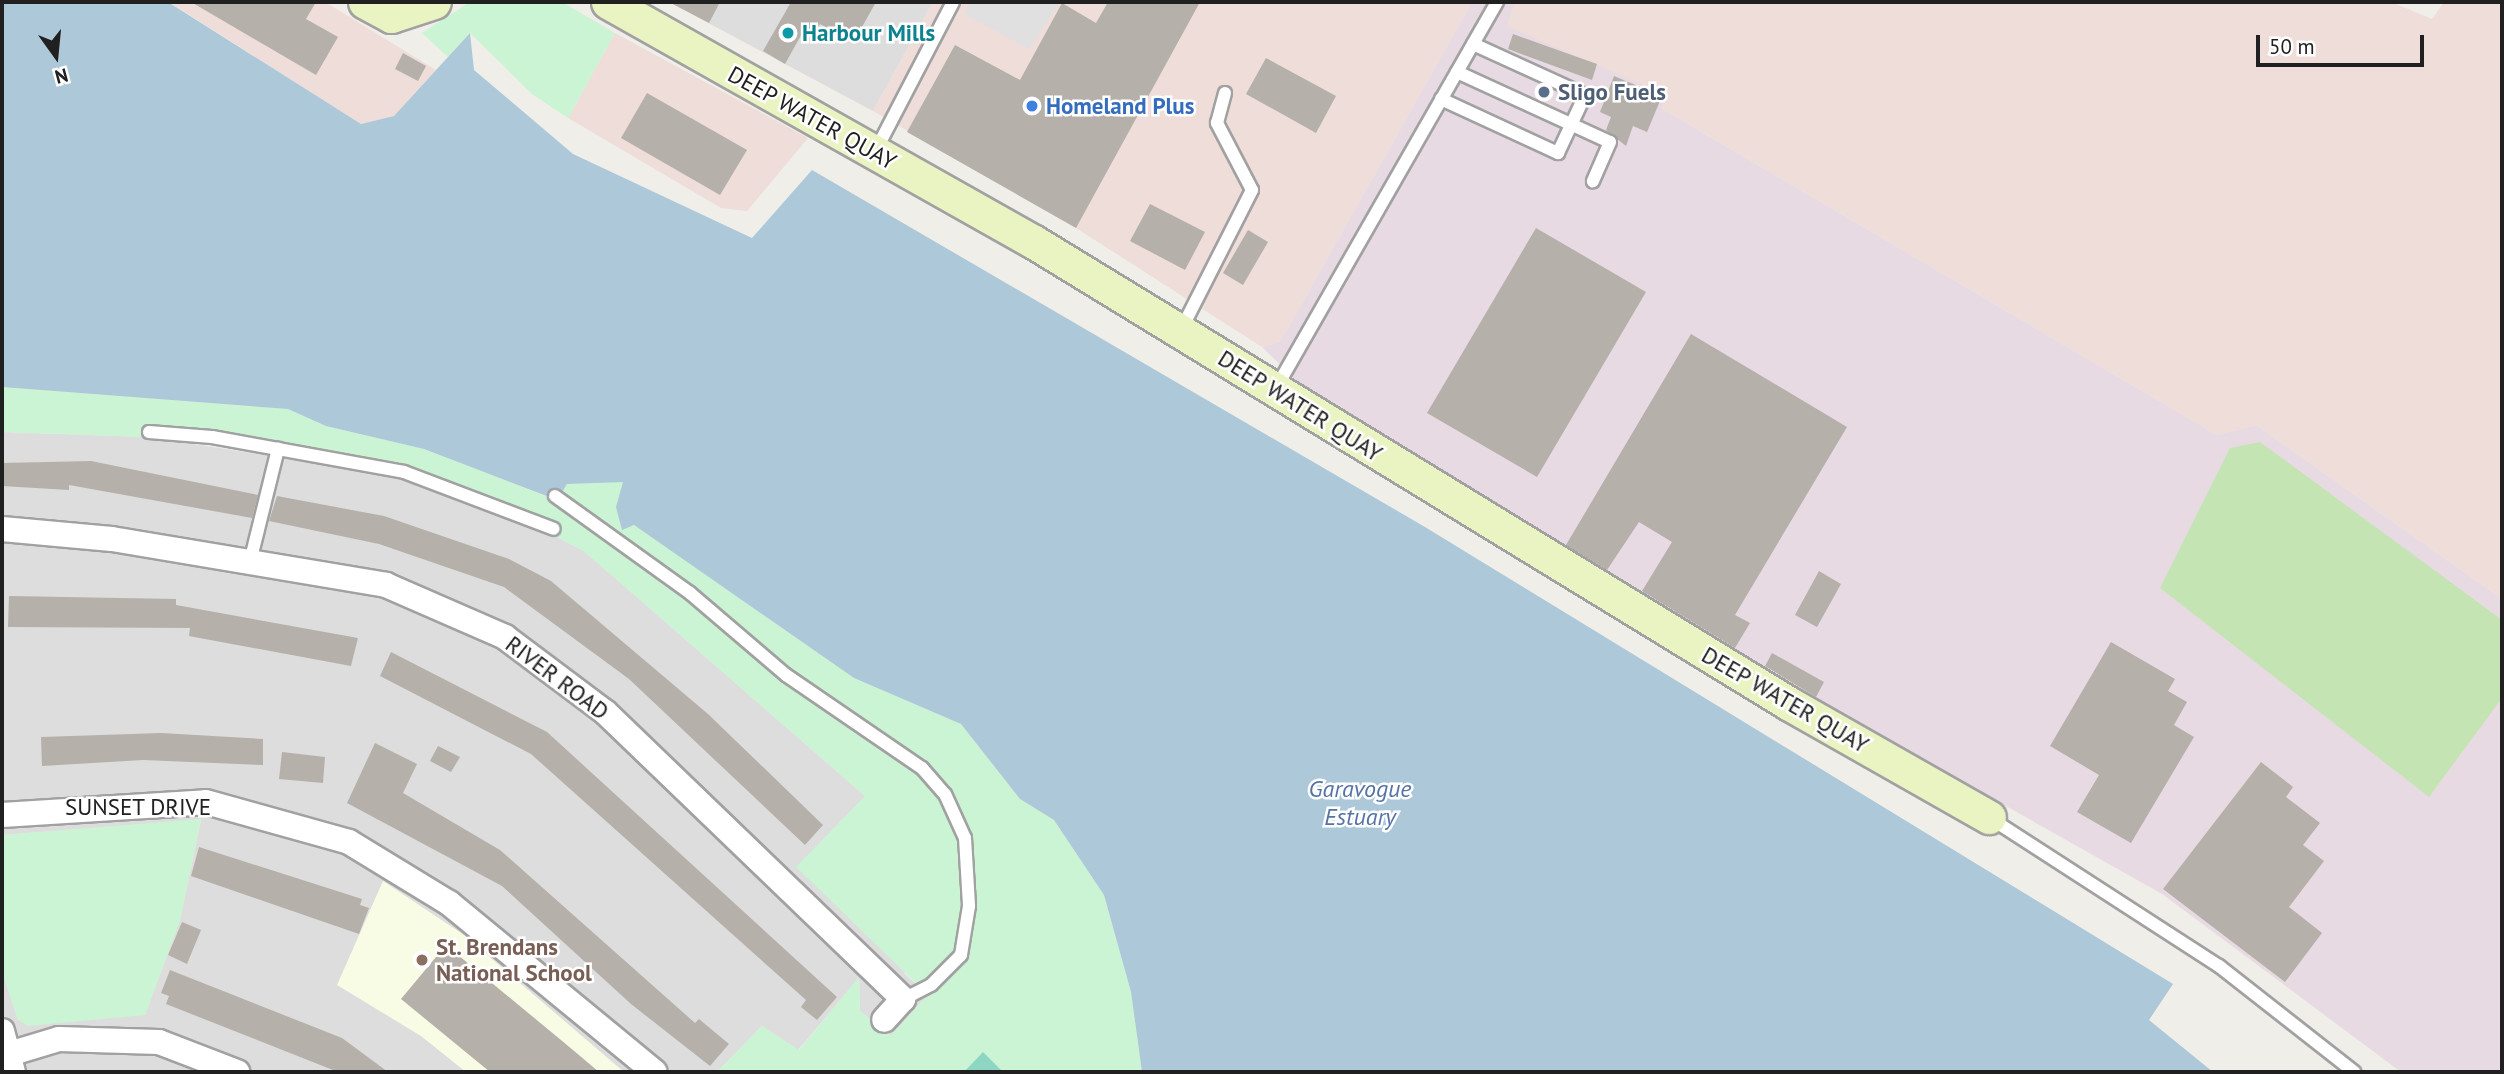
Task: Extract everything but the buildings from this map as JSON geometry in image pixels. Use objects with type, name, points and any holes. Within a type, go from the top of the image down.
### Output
[{"type":"street","points":[[365,2],[391,16],[434,2]]},
{"type":"street","name":"DEEP WATER QUAY","points":[[608,2],[1181,330],[1787,703],[1989,817]]},
{"type":"street","name":"RIVER ROAD","points":[[2,529],[112,539],[248,566],[387,585],[505,637],[605,712],[904,999]]},
{"type":"street","name":"SUNSET DRIVE","points":[[2,815],[206,802],[349,842],[449,903],[655,1072]]},
{"type":"street","points":[[884,1020],[904,999]]},
{"type":"street","points":[[8,1052],[59,1039],[159,1042],[237,1072]]},
{"type":"lane","points":[[874,153],[953,2]]},
{"type":"lane","points":[[1276,388],[1497,2]]},
{"type":"lane","points":[[1441,99],[1558,153],[1585,95],[1473,44]]},
{"type":"lane","points":[[1457,72],[1610,142],[1593,181]]},
{"type":"lane","points":[[1181,330],[1251,190],[1217,123],[1225,93]]},
{"type":"lane","points":[[149,432],[278,449],[444,483],[554,529]]},
{"type":"lane","points":[[248,566],[278,449]]},
{"type":"lane","points":[[555,496],[690,593],[786,676],[922,768],[945,794],[965,838],[969,906],[961,955],[930,985],[904,999]]},
{"type":"lane","points":[[1989,817],[2219,966],[2354,1072]]},
{"type":"shaded area","points":[[169,2],[325,2],[436,70],[394,116],[361,124]]},
{"type":"shaded area","points":[[669,2],[933,2],[873,111]]},
{"type":"shaded area","points":[[933,2],[1472,2],[1288,328],[1279,342],[1262,347],[1076,228],[873,111]]},
{"type":"shaded area","points":[[971,2],[1060,2],[1029,49],[965,14]]},
{"type":"shaded area","points":[[1472,2],[1515,2],[1507,26],[1666,95],[1661,108],[2217,435],[2256,425],[2502,599],[2502,1072],[2401,1072],[2162,894],[1763,669],[1427,466],[1297,381],[1262,347],[1279,342],[1288,328]]},
{"type":"shaded area","points":[[1515,2],[2391,2],[2432,19],[2444,2],[2502,2],[2502,599],[2256,425],[2217,435],[1661,108],[1665,96],[1506,26]]},
{"type":"shaded area","points":[[615,33],[808,138],[747,211],[721,208],[568,118]]},
{"type":"shaded area","points":[[2,432],[149,437],[403,477],[510,513],[584,551],[865,796],[905,974],[928,995],[891,1036],[860,1011],[859,978],[798,1050],[762,1026],[717,1072],[2,1072],[2,971],[18,1020],[145,1015],[180,920],[201,820],[2,835]]},
{"type":"shaded area","name":"St. Brendans National School","points":[[383,881],[464,935],[624,1072],[466,1072],[421,1036],[337,985]]},
{"type":"green space","points":[[470,2],[562,2],[615,33],[568,118],[532,94],[470,33],[448,57],[422,33]]},
{"type":"green space","points":[[2,387],[288,409],[326,426],[424,449],[556,500],[567,484],[624,481],[622,529],[634,525],[854,678],[961,724],[1020,799],[1054,820],[1104,895],[1131,992],[1142,1072],[717,1072],[762,1026],[799,1050],[859,977],[860,1011],[890,1036],[928,995],[796,867],[865,796],[584,551],[510,513],[403,477],[260,451],[149,437],[2,432]]},
{"type":"green space","points":[[2260,442],[2502,620],[2502,698],[2429,797],[2160,588],[2230,448]]},
{"type":"green space","points":[[201,819],[180,921],[145,1015],[28,1026],[18,1020],[2,971],[2,835]]},
{"type":"green space","points":[[983,1052],[1003,1072],[964,1072]]},
{"type":"water","name":"Garavogue Estuary","points":[[2,2],[168,2],[361,124],[394,116],[470,33],[474,70],[573,154],[752,238],[812,170],[1425,527],[2173,984],[2149,1020],[2213,1072],[1142,1072],[1131,992],[1104,895],[1054,820],[1020,799],[961,724],[854,678],[634,525],[622,530],[616,507],[623,482],[567,484],[557,500],[424,449],[326,426],[288,409],[2,387]]},
{"type":"place","name":"Harbour Mills","points":[[788,33]]},
{"type":"place","name":"Sligo Fuels","points":[[1544,92]]},
{"type":"place","name":"Homeland Plus","points":[[1032,106]]},
{"type":"place","name":"St. Brendans National School","points":[[422,960]]}]
